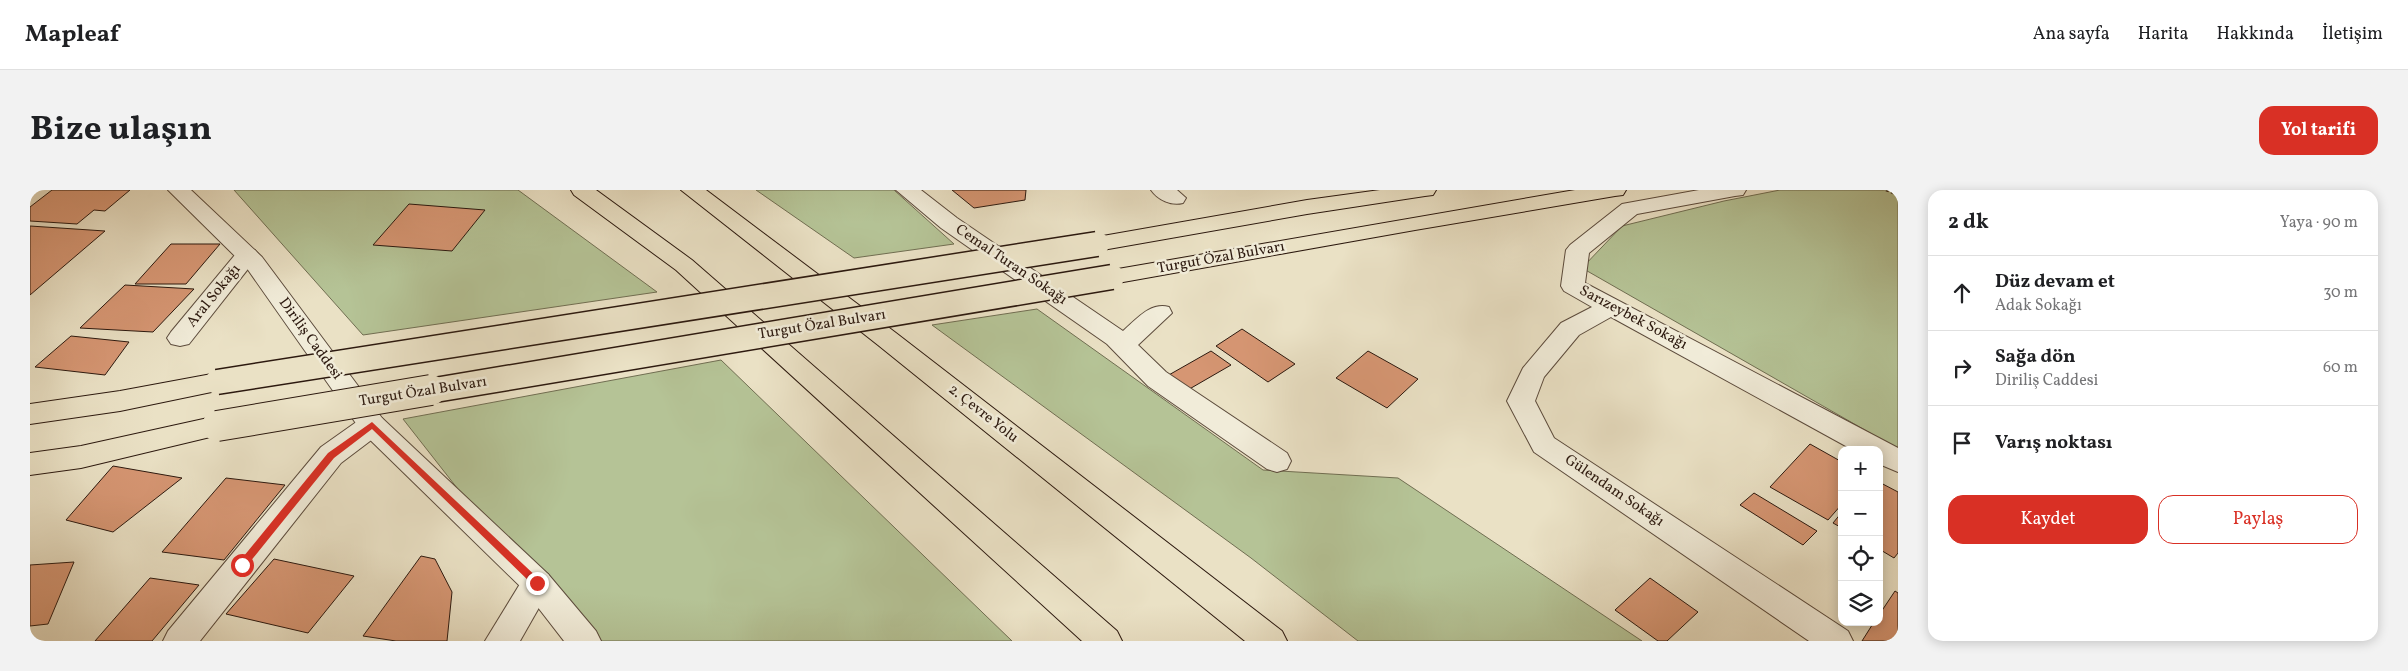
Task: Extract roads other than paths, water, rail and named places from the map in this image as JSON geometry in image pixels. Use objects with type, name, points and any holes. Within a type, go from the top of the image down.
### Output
[{"type":"main road","points":[[582,190],[684,265],[1105,641]]},
{"type":"main road","name":"2. Çevre Yolu","points":[[692,190],[910,357],[1270,641]]},
{"type":"main road","points":[[30,414],[120,401],[217,382],[1097,244],[1308,207],[1426,190]]},
{"type":"main road","name":"Turgut Özal Bulvarı","points":[[30,464],[81,457],[217,426],[1112,278],[1416,222],[1615,190]]},
{"type":"street","name":"Diriliş Caddesi","points":[[179,190],[248,255],[372,425],[537,583],[584,641]]},
{"type":"street","name":"Cemal Turan Sokağı","points":[[907,190],[949,223],[1116,338],[1158,379],[1277,461]]},
{"type":"street","points":[[1636,190],[1663,203]]},
{"type":"street","name":"Sarızeybek Sokağı","points":[[1735,190],[1630,209],[1578,250],[1573,286],[1871,446]]},
{"type":"street","name":"Aral Sokağı","points":[[180,338],[248,255]]},
{"type":"street","name":"Gülendam Sokağı","points":[[1611,307],[1570,328],[1532,374],[1521,401],[1544,444],[1836,641]]},
{"type":"street","points":[[1116,338],[1127,341],[1160,312]]},
{"type":"street","points":[[180,641],[331,456],[372,425]]},
{"type":"street","name":"Sarızeybek Sokağı","points":[[1883,453],[1898,461]]},
{"type":"street","points":[[502,641],[537,583]]}]
